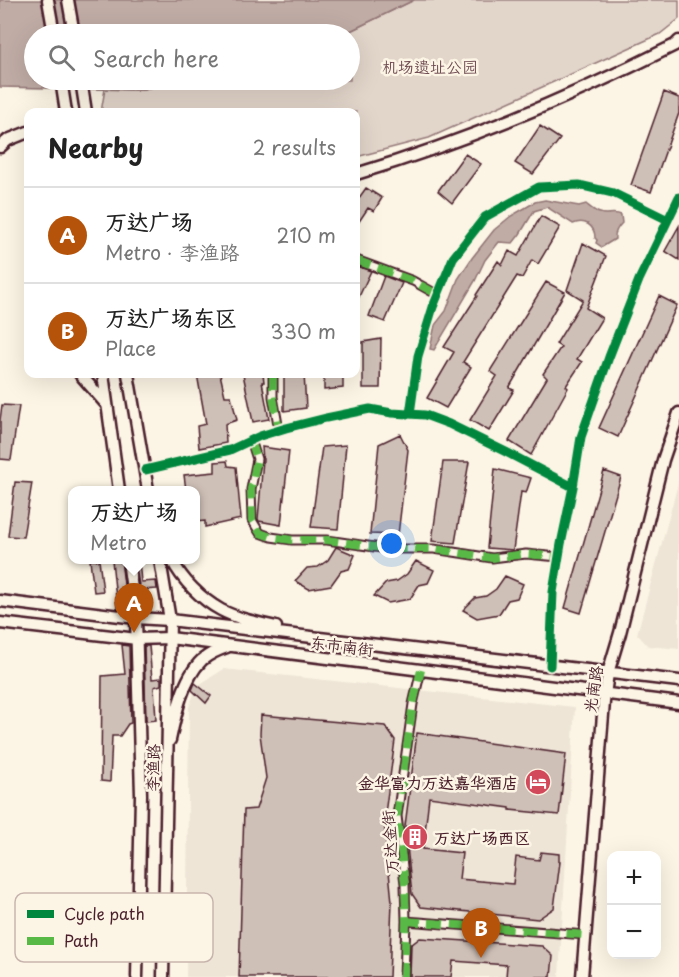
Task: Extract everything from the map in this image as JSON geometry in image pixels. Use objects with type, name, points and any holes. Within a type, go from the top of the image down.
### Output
[{"type":"main road","points":[[48,0],[52,24]]},
{"type":"main road","points":[[68,0],[72,24]]},
{"type":"main road","points":[[360,173],[414,156],[560,99],[678,45]]},
{"type":"main road","points":[[63,90],[65,108]]},
{"type":"main road","points":[[83,90],[85,108]]},
{"type":"main road","points":[[0,147],[8,140],[24,134]]},
{"type":"main road","points":[[84,378],[108,405]]},
{"type":"main road","points":[[104,378],[118,486]]},
{"type":"main road","points":[[129,378],[147,486]]},
{"type":"main road","name":"光南路","points":[[582,977],[608,673],[663,460],[679,413]]},
{"type":"main road","name":"李渔路","points":[[129,564],[137,639],[141,795],[139,893]]},
{"type":"main road","name":"李渔路","points":[[161,564],[170,620],[166,893]]},
{"type":"main road","points":[[174,564],[196,592],[221,610],[311,637]]},
{"type":"main road","name":"东市南街","points":[[0,601],[679,681]]},
{"type":"main road","name":"东市南街","points":[[0,623],[137,639],[170,638],[679,703]]},
{"type":"main road","points":[[168,755],[176,711],[187,682],[200,662],[211,654],[230,646]]},
{"type":"main road","name":"李渔路","points":[[137,962],[137,977]]},
{"type":"main road","name":"李渔路","points":[[164,962],[164,977]]},
{"type":"street","points":[[410,414],[418,356],[433,307],[453,258],[486,217],[539,187],[579,185],[613,193],[668,220]]},
{"type":"street","points":[[550,666],[553,592],[581,437],[639,280],[679,197]]},
{"type":"street","points":[[360,261],[413,281],[438,295]]},
{"type":"street","points":[[273,378],[273,397],[279,430]]},
{"type":"street","points":[[145,470],[230,450],[279,430],[369,409],[425,415],[449,424],[573,486]]},
{"type":"street","points":[[251,440],[257,459],[251,489],[252,520],[260,533],[292,540],[327,540],[388,549],[434,549],[492,558],[526,554],[558,557]]},
{"type":"street","name":"万达金街","points":[[404,977],[405,884],[398,816],[413,704],[421,670]]},
{"type":"street","points":[[406,921],[586,935]]},
{"type":"shaded area","points":[[0,0],[414,0],[360,26],[360,24],[24,24],[24,88],[0,87]]},
{"type":"shaded area","points":[[545,200],[579,206],[586,204],[598,212],[621,215],[622,223],[616,232],[615,239],[602,247],[596,243],[595,233],[588,224],[581,222],[573,224],[547,207],[534,211],[513,243],[499,242],[485,260],[434,350],[430,349],[435,325],[446,311],[458,279],[472,258],[494,230],[511,216],[535,202]]},
{"type":"shaded area","points":[[679,480],[679,649],[648,646],[637,634]]},
{"type":"shaded area","points":[[224,669],[575,707],[559,977],[186,977],[186,962],[213,962],[213,893],[187,893],[189,707],[197,686]]},
{"type":"green space","name":"机场遗址公园","points":[[414,0],[679,0],[679,19],[660,34],[429,138],[360,156],[360,108],[102,108],[105,90],[360,90],[360,26]]},
{"type":"building","points":[[664,92],[679,98],[679,113],[651,192],[631,185]]},
{"type":"building","points":[[540,126],[560,139],[533,174],[515,163]]},
{"type":"building","points":[[465,154],[481,164],[452,203],[438,191]]},
{"type":"building","points":[[366,188],[382,198],[374,211],[368,208],[360,220],[360,196]]},
{"type":"building","points":[[541,216],[560,227],[538,264],[532,260],[522,278],[517,276],[463,362],[471,367],[446,408],[427,398],[454,352],[444,347],[476,295],[498,261],[502,265],[509,251],[518,256]]},
{"type":"building","points":[[679,226],[679,260],[665,251]]},
{"type":"building","points":[[583,243],[606,256],[586,308],[602,318],[577,359],[582,362],[566,386],[568,388],[531,455],[509,441],[547,378],[543,374],[561,347],[556,344],[583,300],[567,290]]},
{"type":"building","points":[[360,267],[371,271],[360,294]]},
{"type":"building","points":[[384,276],[402,283],[385,322],[369,316]]},
{"type":"building","points":[[546,282],[565,292],[509,388],[514,390],[489,431],[470,420],[497,376],[490,371]]},
{"type":"building","points":[[659,296],[677,305],[618,437],[599,428]]},
{"type":"building","points":[[381,339],[380,388],[363,388],[363,342]]},
{"type":"building","points":[[198,378],[221,378],[225,396],[231,396],[237,420],[225,424],[226,443],[199,448],[197,426],[206,424]]},
{"type":"building","points":[[244,378],[264,378],[264,382],[262,382],[269,419],[253,422]]},
{"type":"building","points":[[284,378],[304,378],[306,408],[284,411]]},
{"type":"building","points":[[324,378],[343,378],[343,388],[324,390]]},
{"type":"building","points":[[2,405],[19,406],[11,460],[0,459]]},
{"type":"building","points":[[400,434],[408,450],[398,535],[370,534],[379,444]]},
{"type":"building","points":[[346,445],[338,529],[311,527],[322,447]]},
{"type":"building","points":[[262,447],[289,451],[281,525],[258,519]]},
{"type":"building","points":[[227,461],[228,466],[236,467],[241,519],[205,527],[205,521],[200,522],[200,486],[185,486],[184,475],[215,472],[215,462]]},
{"type":"building","points":[[443,462],[469,462],[455,543],[432,541]]},
{"type":"building","points":[[495,469],[531,478],[526,493],[521,492],[513,550],[487,548]]},
{"type":"building","points":[[604,471],[621,477],[581,613],[565,608]]},
{"type":"building","points":[[15,482],[32,483],[23,537],[8,536]]},
{"type":"building","points":[[336,547],[355,555],[349,569],[341,571],[331,585],[309,589],[295,581],[307,568],[318,567],[328,560]]},
{"type":"building","points":[[416,561],[434,570],[428,583],[419,585],[410,599],[388,603],[374,596],[386,583],[397,581],[407,574]]},
{"type":"building","points":[[90,564],[100,564],[103,591],[94,592]]},
{"type":"building","points":[[112,564],[121,564],[127,609],[117,608]]},
{"type":"building","points":[[136,564],[139,564],[141,582],[156,581],[157,589],[142,590],[145,611],[143,611]]},
{"type":"building","points":[[505,576],[523,584],[517,598],[508,600],[499,614],[477,618],[463,610],[475,598],[486,596],[496,589]]},
{"type":"building","points":[[122,645],[129,646],[131,723],[120,736],[112,736],[110,782],[101,781],[102,676],[125,674]]},
{"type":"building","points":[[144,646],[149,646],[152,679],[161,678],[161,685],[154,687],[156,720],[146,721]]},
{"type":"building","points":[[195,683],[211,696],[206,703],[192,690]]},
{"type":"building","points":[[261,715],[385,726],[395,740],[384,821],[392,902],[389,977],[239,977],[244,810],[256,809],[266,778],[260,734]]},
{"type":"building","name":"万达广场西区","points":[[417,733],[566,754],[559,815],[429,797],[423,849],[462,853],[459,879],[513,884],[516,857],[539,860],[541,852],[559,854],[554,908],[538,919],[421,907],[412,894],[405,826]]},
{"type":"building","points":[[420,938],[542,946],[553,956],[551,977],[506,977],[507,965],[453,961],[451,977],[410,977],[411,945]]},
{"type":"marked path","points":[[360,261],[413,281],[438,295]]},
{"type":"marked path","points":[[273,378],[273,397],[279,430]]},
{"type":"marked path","points":[[251,440],[257,459],[251,489],[252,520],[260,533],[292,540],[327,540],[388,549],[434,549],[492,558],[526,554],[559,557]]},
{"type":"marked path","points":[[404,977],[405,884],[397,816],[413,704],[421,670]]},
{"type":"marked path","points":[[406,921],[586,935]]},
{"type":"cycle path","points":[[410,414],[418,356],[433,307],[453,258],[485,217],[539,187],[579,185],[613,193],[668,220]]},
{"type":"cycle path","points":[[550,666],[553,592],[581,437],[639,280],[679,197]]},
{"type":"cycle path","points":[[145,470],[230,450],[260,436],[286,428],[370,409],[425,415],[449,424],[573,487]]},
{"type":"place","name":"万达广场","points":[[134,633]]},
{"type":"place","name":"金华富力万达嘉华酒店","points":[[538,782]]},
{"type":"place","name":"万达广场西区","points":[[415,837]]},
{"type":"place","name":"万达广场东区","points":[[481,958]]}]
